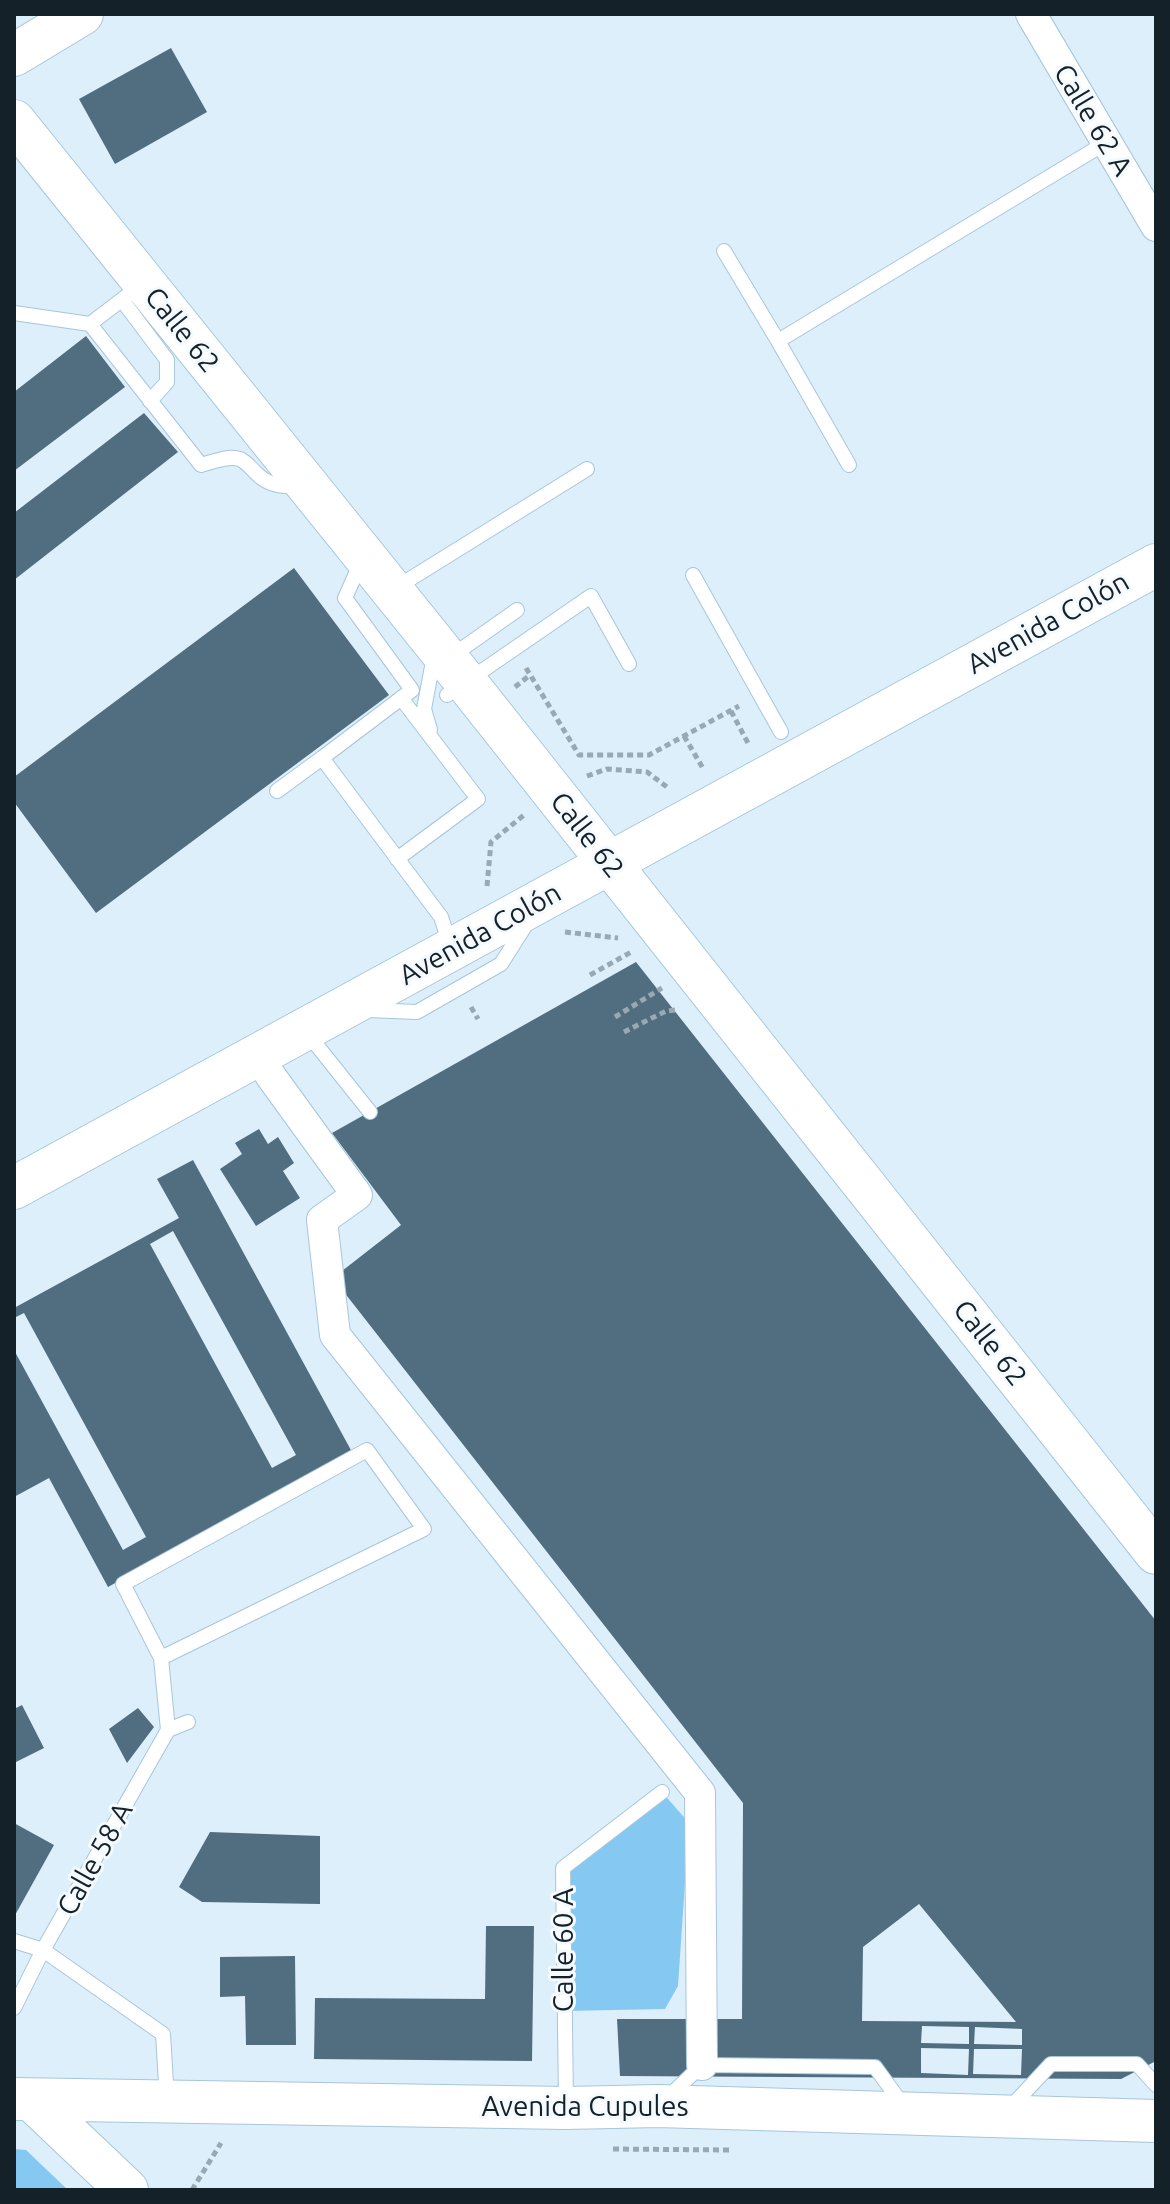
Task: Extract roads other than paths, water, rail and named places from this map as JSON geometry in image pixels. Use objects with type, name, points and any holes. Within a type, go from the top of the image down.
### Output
[{"type":"street","points":[[14,55],[82,14]]},
{"type":"street","name":"Calle 62 A","points":[[1031,14],[1156,226]]},
{"type":"street","name":"Calle 62","points":[[14,121],[133,292],[307,485],[364,555],[449,670],[609,864],[1156,1553]]},
{"type":"street","name":"Avenida Colón","points":[[14,1188],[440,955],[550,916],[609,864],[1156,565]]},
{"type":"street","points":[[270,1075],[357,1195],[322,1220],[335,1335],[700,1793],[702,2065]]},
{"type":"street","points":[[23,2100],[127,2190]]},
{"type":"street","name":"Avenida Cupules","points":[[23,2100],[566,2108],[658,2106],[1156,2121]]},
{"type":"lane","points":[[778,341],[1107,142]]},
{"type":"lane","points":[[724,251],[849,465]]},
{"type":"lane","points":[[90,324],[133,292],[167,360],[167,382],[150,401]]},
{"type":"lane","points":[[14,313],[90,324],[201,465],[231,458],[243,460],[270,483],[283,487],[307,485]]},
{"type":"lane","points":[[392,590],[587,469]]},
{"type":"lane","points":[[277,791],[412,690],[345,598],[364,555]]},
{"type":"lane","points":[[693,575],[781,732]]},
{"type":"lane","points":[[449,670],[513,648],[591,596],[629,664]]},
{"type":"lane","points":[[432,738],[424,709],[449,670],[517,610]]},
{"type":"lane","points":[[397,859],[478,799],[401,698]]},
{"type":"lane","points":[[322,758],[441,917],[446,932],[440,955]]},
{"type":"lane","points":[[342,1009],[417,1012],[501,964],[550,916]]},
{"type":"lane","points":[[304,1030],[370,1112]]},
{"type":"lane","points":[[161,1658],[424,1529],[367,1450],[123,1584],[161,1658],[168,1730],[188,1722]]},
{"type":"lane","name":"Calle 58 A","points":[[14,2008],[43,1950],[168,1730]]},
{"type":"lane","name":"Calle 60 A","points":[[566,2108],[563,1868],[662,1792]]},
{"type":"lane","points":[[14,1941],[43,1950],[163,2034],[167,2100]]},
{"type":"lane","points":[[1001,2117],[1051,2064],[1137,2064],[1156,2085]]},
{"type":"lane","points":[[658,2106],[702,2065],[875,2067],[910,2114]]}]
